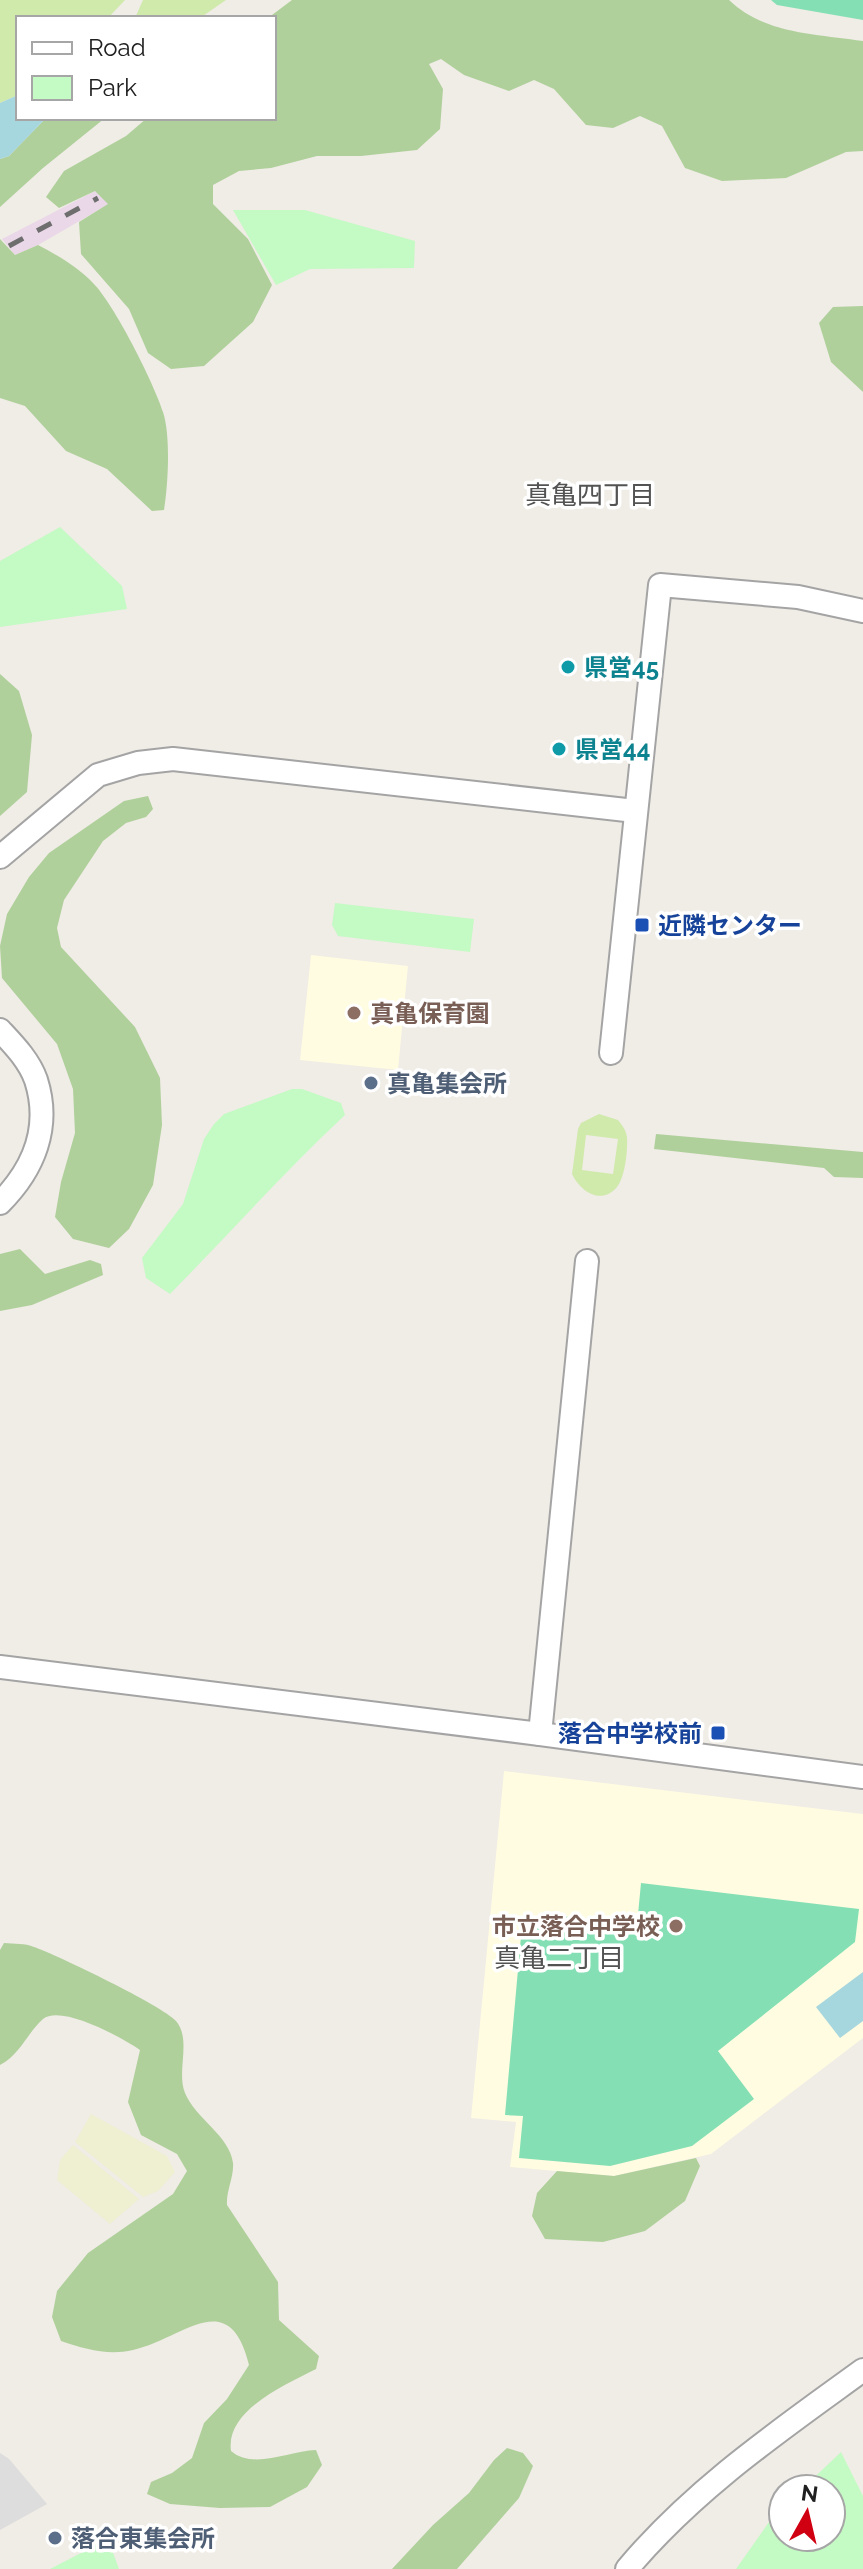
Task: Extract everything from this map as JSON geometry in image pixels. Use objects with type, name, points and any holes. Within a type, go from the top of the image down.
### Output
[{"type":"street","points":[[611,1053],[660,585],[798,597],[863,611]]},
{"type":"street","points":[[0,857],[98,775],[138,763],[173,759],[635,811]]},
{"type":"street","points":[[0,1030],[18,1049],[36,1079],[41,1120],[36,1154],[19,1183],[0,1203]]},
{"type":"street","points":[[540,1734],[587,1261]]},
{"type":"street","points":[[0,1667],[863,1777]]},
{"type":"street","points":[[627,2569],[693,2499],[757,2446],[863,2370]]},
{"type":"shaded area","points":[[95,191],[109,204],[38,245],[15,255],[2,239]]},
{"type":"shaded area","name":"真亀保育園","points":[[311,955],[408,966],[398,1070],[300,1060]]},
{"type":"shaded area","name":"市立落合中学校","points":[[504,1771],[863,1814],[863,2038],[711,2154],[614,2176],[510,2167],[516,2122],[471,2118]]},
{"type":"shaded area","points":[[0,2453],[9,2459],[47,2504],[0,2530]]},
{"type":"green space","points":[[0,0],[125,0],[110,16],[16,16],[16,96],[0,103]]},
{"type":"green space","points":[[143,0],[226,0],[203,16],[136,16]]},
{"type":"green space","points":[[292,0],[729,0],[758,20],[775,26],[863,41],[863,151],[846,152],[786,178],[722,181],[685,168],[662,126],[640,116],[613,128],[586,125],[554,89],[534,80],[509,91],[464,75],[441,59],[429,64],[443,89],[440,129],[417,150],[361,156],[317,156],[271,168],[239,171],[213,185],[213,204],[248,239],[272,285],[253,322],[204,366],[171,369],[148,353],[129,309],[81,254],[79,222],[108,204],[95,191],[59,208],[46,197],[64,171],[126,136],[145,120],[276,120],[276,16],[271,16]]},
{"type":"green space","points":[[771,0],[863,0],[863,20],[777,5]]},
{"type":"green space","points":[[44,120],[103,120],[0,207],[0,159],[9,156]]},
{"type":"green space","points":[[233,210],[305,210],[415,241],[414,268],[310,269],[276,285]]},
{"type":"green space","points":[[0,239],[15,255],[38,245],[60,257],[87,277],[112,308],[142,364],[166,422],[168,475],[164,510],[152,511],[107,469],[66,451],[25,406],[0,398]]},
{"type":"green space","points":[[863,306],[863,392],[831,362],[819,323],[833,307]]},
{"type":"green space","points":[[60,527],[122,586],[127,609],[0,627],[0,561]]},
{"type":"green space","points":[[0,674],[19,691],[32,735],[27,792],[0,816]]},
{"type":"green space","points":[[148,796],[153,809],[146,817],[126,823],[103,841],[64,900],[57,928],[61,947],[135,1027],[160,1078],[162,1125],[153,1185],[129,1229],[109,1248],[73,1239],[55,1217],[75,1133],[73,1089],[57,1044],[2,978],[0,946],[7,914],[29,877],[49,853],[124,801]]},
{"type":"green space","points":[[335,903],[474,919],[470,952],[338,936],[332,925]]},
{"type":"green space","points":[[292,1089],[302,1089],[341,1103],[345,1115],[170,1294],[146,1278],[142,1258],[183,1204],[204,1139],[214,1124],[224,1114]]},
{"type":"green space","points":[[599,1114],[618,1120],[626,1132],[627,1149],[622,1177],[611,1193],[592,1194],[580,1186],[572,1174],[581,1123]],"holes":[[[586,1135],[618,1139],[613,1174],[582,1170]]]},
{"type":"green space","points":[[656,1134],[863,1152],[863,1178],[834,1177],[824,1168],[654,1149]]},
{"type":"green space","points":[[20,1249],[45,1274],[90,1260],[101,1264],[103,1275],[32,1305],[0,1311],[0,1254]]},
{"type":"green space","points":[[641,1883],[859,1909],[855,1942],[718,2051],[754,2099],[692,2146],[610,2166],[519,2158],[523,2116],[505,2115],[521,1936],[552,1915],[637,1925]]},
{"type":"green space","points":[[4,1943],[31,1946],[86,1970],[152,2004],[176,2021],[181,2029],[185,2093],[196,2111],[226,2144],[233,2163],[227,2205],[278,2282],[279,2320],[319,2356],[316,2369],[260,2400],[248,2411],[232,2436],[231,2451],[250,2459],[316,2450],[322,2465],[307,2487],[270,2507],[220,2508],[170,2504],[147,2494],[151,2482],[172,2473],[192,2458],[204,2423],[227,2399],[249,2365],[240,2341],[229,2327],[217,2322],[202,2323],[124,2352],[97,2351],[61,2341],[52,2317],[57,2291],[88,2253],[173,2194],[187,2171],[177,2154],[141,2135],[128,2102],[140,2050],[120,2038],[77,2019],[52,2016],[43,2019],[13,2056],[0,2065],[0,1950]]},
{"type":"green space","points":[[91,2114],[167,2156],[175,2172],[158,2191],[143,2197],[75,2142]]},
{"type":"green space","points":[[73,2145],[139,2199],[110,2224],[57,2180],[60,2160]]},
{"type":"green space","points":[[696,2158],[700,2166],[685,2201],[645,2231],[603,2242],[545,2239],[532,2216],[537,2193],[557,2171],[614,2176]]},
{"type":"green space","points":[[507,2448],[523,2453],[533,2466],[519,2498],[457,2569],[392,2569],[433,2525],[469,2493]]},
{"type":"green space","points":[[841,2452],[863,2496],[863,2569],[736,2569],[767,2525],[767,2553],[847,2553],[847,2473],[819,2473]]},
{"type":"green space","points":[[108,2539],[119,2569],[50,2569]]},
{"type":"water","points":[[16,96],[16,120],[44,120],[9,156],[0,159],[0,103]]},
{"type":"water","points":[[863,1972],[863,2021],[840,2038],[816,2007]]},
{"type":"railway","points":[[9,246],[98,198]]},
{"type":"place","name":"県営45","points":[[568,667]]},
{"type":"place","name":"県営44","points":[[559,749]]},
{"type":"place","name":"近隣センター","points":[[642,925]]},
{"type":"place","name":"真亀保育園","points":[[354,1013]]},
{"type":"place","name":"真亀集会所","points":[[371,1083]]},
{"type":"place","name":"落合中学校前","points":[[718,1733]]},
{"type":"place","name":"市立落合中学校","points":[[676,1926]]},
{"type":"place","name":"落合東集会所","points":[[55,2538]]},
{"type":"district","name":"真亀四丁目","points":[[590,495]]},
{"type":"district","name":"真亀二丁目","points":[[559,1958]]}]
